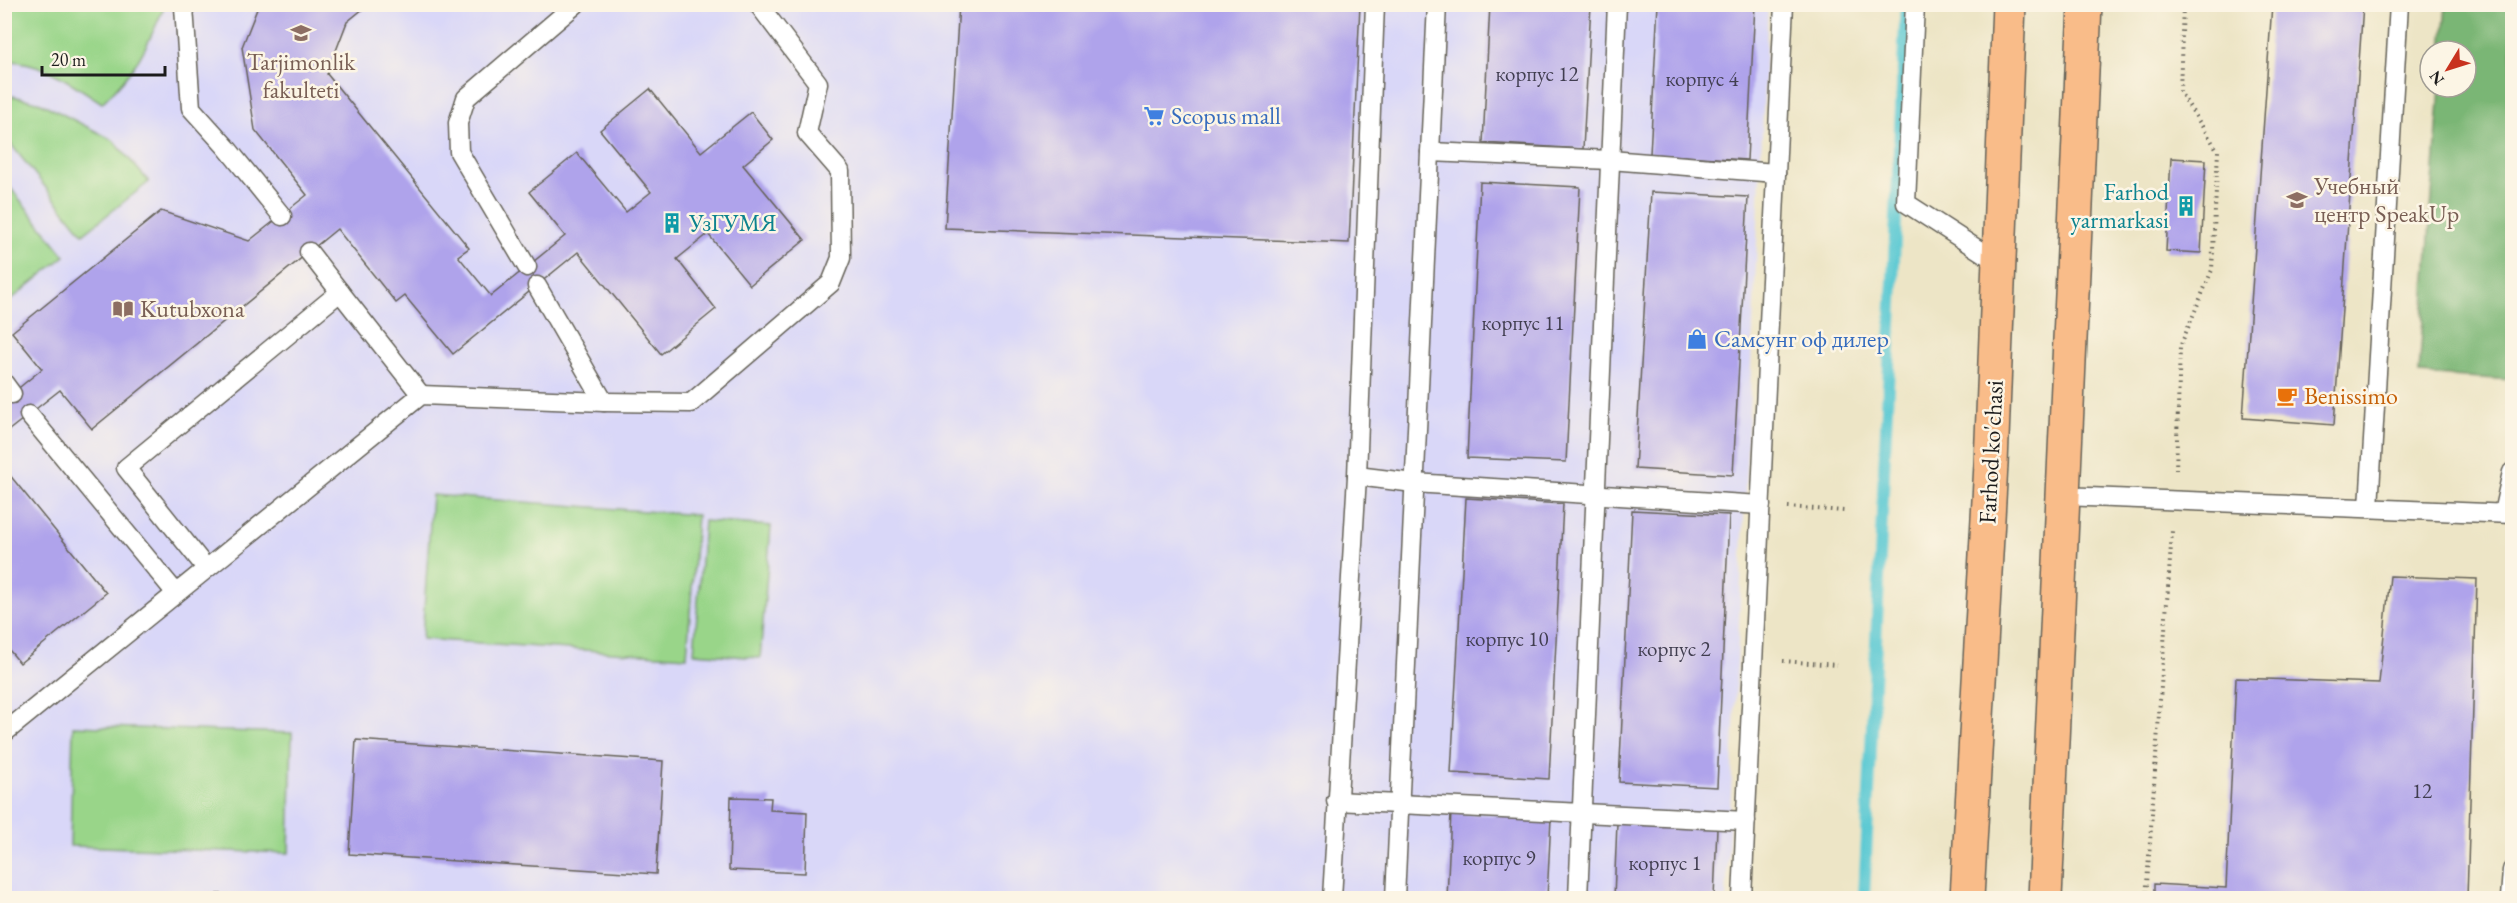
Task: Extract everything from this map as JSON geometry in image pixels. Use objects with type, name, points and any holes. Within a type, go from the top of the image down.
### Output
[{"type":"main road","name":"Farhod ko'chasi","points":[[1967,898],[1991,464],[2009,4]]},
{"type":"main road","points":[[2045,898],[2085,4]]},
{"type":"lane","points":[[185,4],[191,108],[282,216]]},
{"type":"lane","points":[[527,267],[459,152],[458,123],[466,98],[576,4]]},
{"type":"lane","points":[[4,733],[175,592],[421,395],[691,403],[831,283],[841,258],[840,171],[807,133],[818,83],[758,4]]},
{"type":"lane","points":[[1332,898],[1357,476],[1375,4]]},
{"type":"lane","points":[[1395,898],[1437,4]]},
{"type":"lane","points":[[1578,898],[1617,4]]},
{"type":"lane","points":[[1742,898],[1784,4]]},
{"type":"lane","points":[[1915,4],[1906,203],[1999,263]]},
{"type":"lane","points":[[2369,507],[2398,4]]},
{"type":"lane","points":[[1430,152],[1610,160],[1776,173]]},
{"type":"lane","points":[[309,252],[421,395]]},
{"type":"lane","points":[[537,286],[604,402]]},
{"type":"lane","points":[[206,568],[126,468],[340,292]]},
{"type":"lane","points":[[29,415],[175,592]]},
{"type":"lane","points":[[2063,496],[2508,514],[2512,472]]},
{"type":"lane","points":[[1357,476],[1414,483],[1761,506]]},
{"type":"lane","points":[[1336,801],[1746,821]]},
{"type":"lane","points":[[2510,898],[2512,870]]},
{"type":"path","points":[[2146,898],[2174,499],[2180,346],[2212,270],[2218,151],[2180,92],[2184,4]]},
{"type":"path","points":[[1761,506],[1844,511]]},
{"type":"path","points":[[1753,659],[1836,665]]},
{"type":"shaded area","points":[[5,5],[1768,5],[1726,898],[5,898]]},
{"type":"green space","points":[[5,4],[165,5],[133,68],[102,103],[56,74],[31,64],[5,61]]},
{"type":"green space","points":[[2446,5],[2512,5],[2512,380],[2419,374],[2439,99],[2478,99],[2478,39],[2443,39]]},
{"type":"green space","points":[[13,96],[41,103],[113,140],[149,182],[83,234],[5,137],[5,103]]},
{"type":"green space","points":[[5,181],[65,256],[7,303],[4,301]]},
{"type":"green space","points":[[432,495],[697,515],[687,657],[422,639]]},
{"type":"green space","points":[[704,521],[771,526],[760,658],[694,653]]},
{"type":"green space","points":[[73,726],[292,733],[289,853],[70,846]]},
{"type":"building","name":"УзГУМЯ","points":[[259,4],[369,4],[347,22],[327,74],[469,248],[458,256],[491,296],[565,236],[529,192],[577,153],[626,212],[651,192],[600,130],[650,89],[701,152],[751,112],[773,140],[743,165],[805,240],[750,285],[708,234],[677,259],[716,309],[661,354],[578,252],[453,354],[405,296],[396,303],[337,229],[92,429],[60,390],[4,434],[4,400],[42,369],[12,332],[161,211],[249,241],[307,195],[255,130],[242,47]]},
{"type":"building","name":"Scopus mall","points":[[959,4],[1360,4],[1349,243],[945,228]]},
{"type":"building","points":[[1490,4],[1591,4],[1583,149],[1483,143]]},
{"type":"building","points":[[1658,4],[1755,4],[1747,160],[1650,154]]},
{"type":"building","points":[[2272,4],[2363,4],[2334,425],[2243,418]]},
{"type":"building","name":"Farhod yarmarkasi","points":[[2171,158],[2206,160],[2201,253],[2166,251]]},
{"type":"building","points":[[1480,182],[1580,187],[1566,462],[1467,458]]},
{"type":"building","points":[[1651,192],[1748,197],[1733,475],[1635,469]]},
{"type":"building","points":[[4,468],[106,593],[20,663],[4,644]]},
{"type":"building","points":[[1466,498],[1563,504],[1549,779],[1451,773]]},
{"type":"building","points":[[1632,510],[1729,515],[1717,787],[1619,782]]},
{"type":"building","points":[[2390,576],[2477,579],[2467,898],[2154,898],[2154,884],[2226,888],[2236,678],[2379,683]]},
{"type":"building","points":[[356,740],[663,761],[656,874],[349,854]]},
{"type":"building","points":[[731,797],[771,798],[770,810],[807,812],[805,873],[729,870]]},
{"type":"building","points":[[1451,813],[1551,818],[1547,898],[1447,898]]},
{"type":"building","points":[[1617,823],[1717,828],[1714,898],[1614,898]]},
{"type":"building","points":[[217,894],[310,897],[310,898],[217,898]]},
{"type":"waterway","points":[[1864,898],[1906,4]]},
{"type":"place","name":"Tarjimonlik fakulteti","points":[[301,33]]},
{"type":"place","name":"Scopus mall","points":[[1154,116]]},
{"type":"place","name":"Учебный центр SpeakUp","points":[[2297,200]]},
{"type":"place","name":"Farhod yarmarkasi","points":[[2186,206]]},
{"type":"place","name":"УзГУМЯ","points":[[672,223]]},
{"type":"place","name":"Kutubxona","points":[[123,309]]},
{"type":"place","name":"Самсунг оф дилер","points":[[1697,339]]},
{"type":"place","name":"Benissimo","points":[[2287,396]]}]
